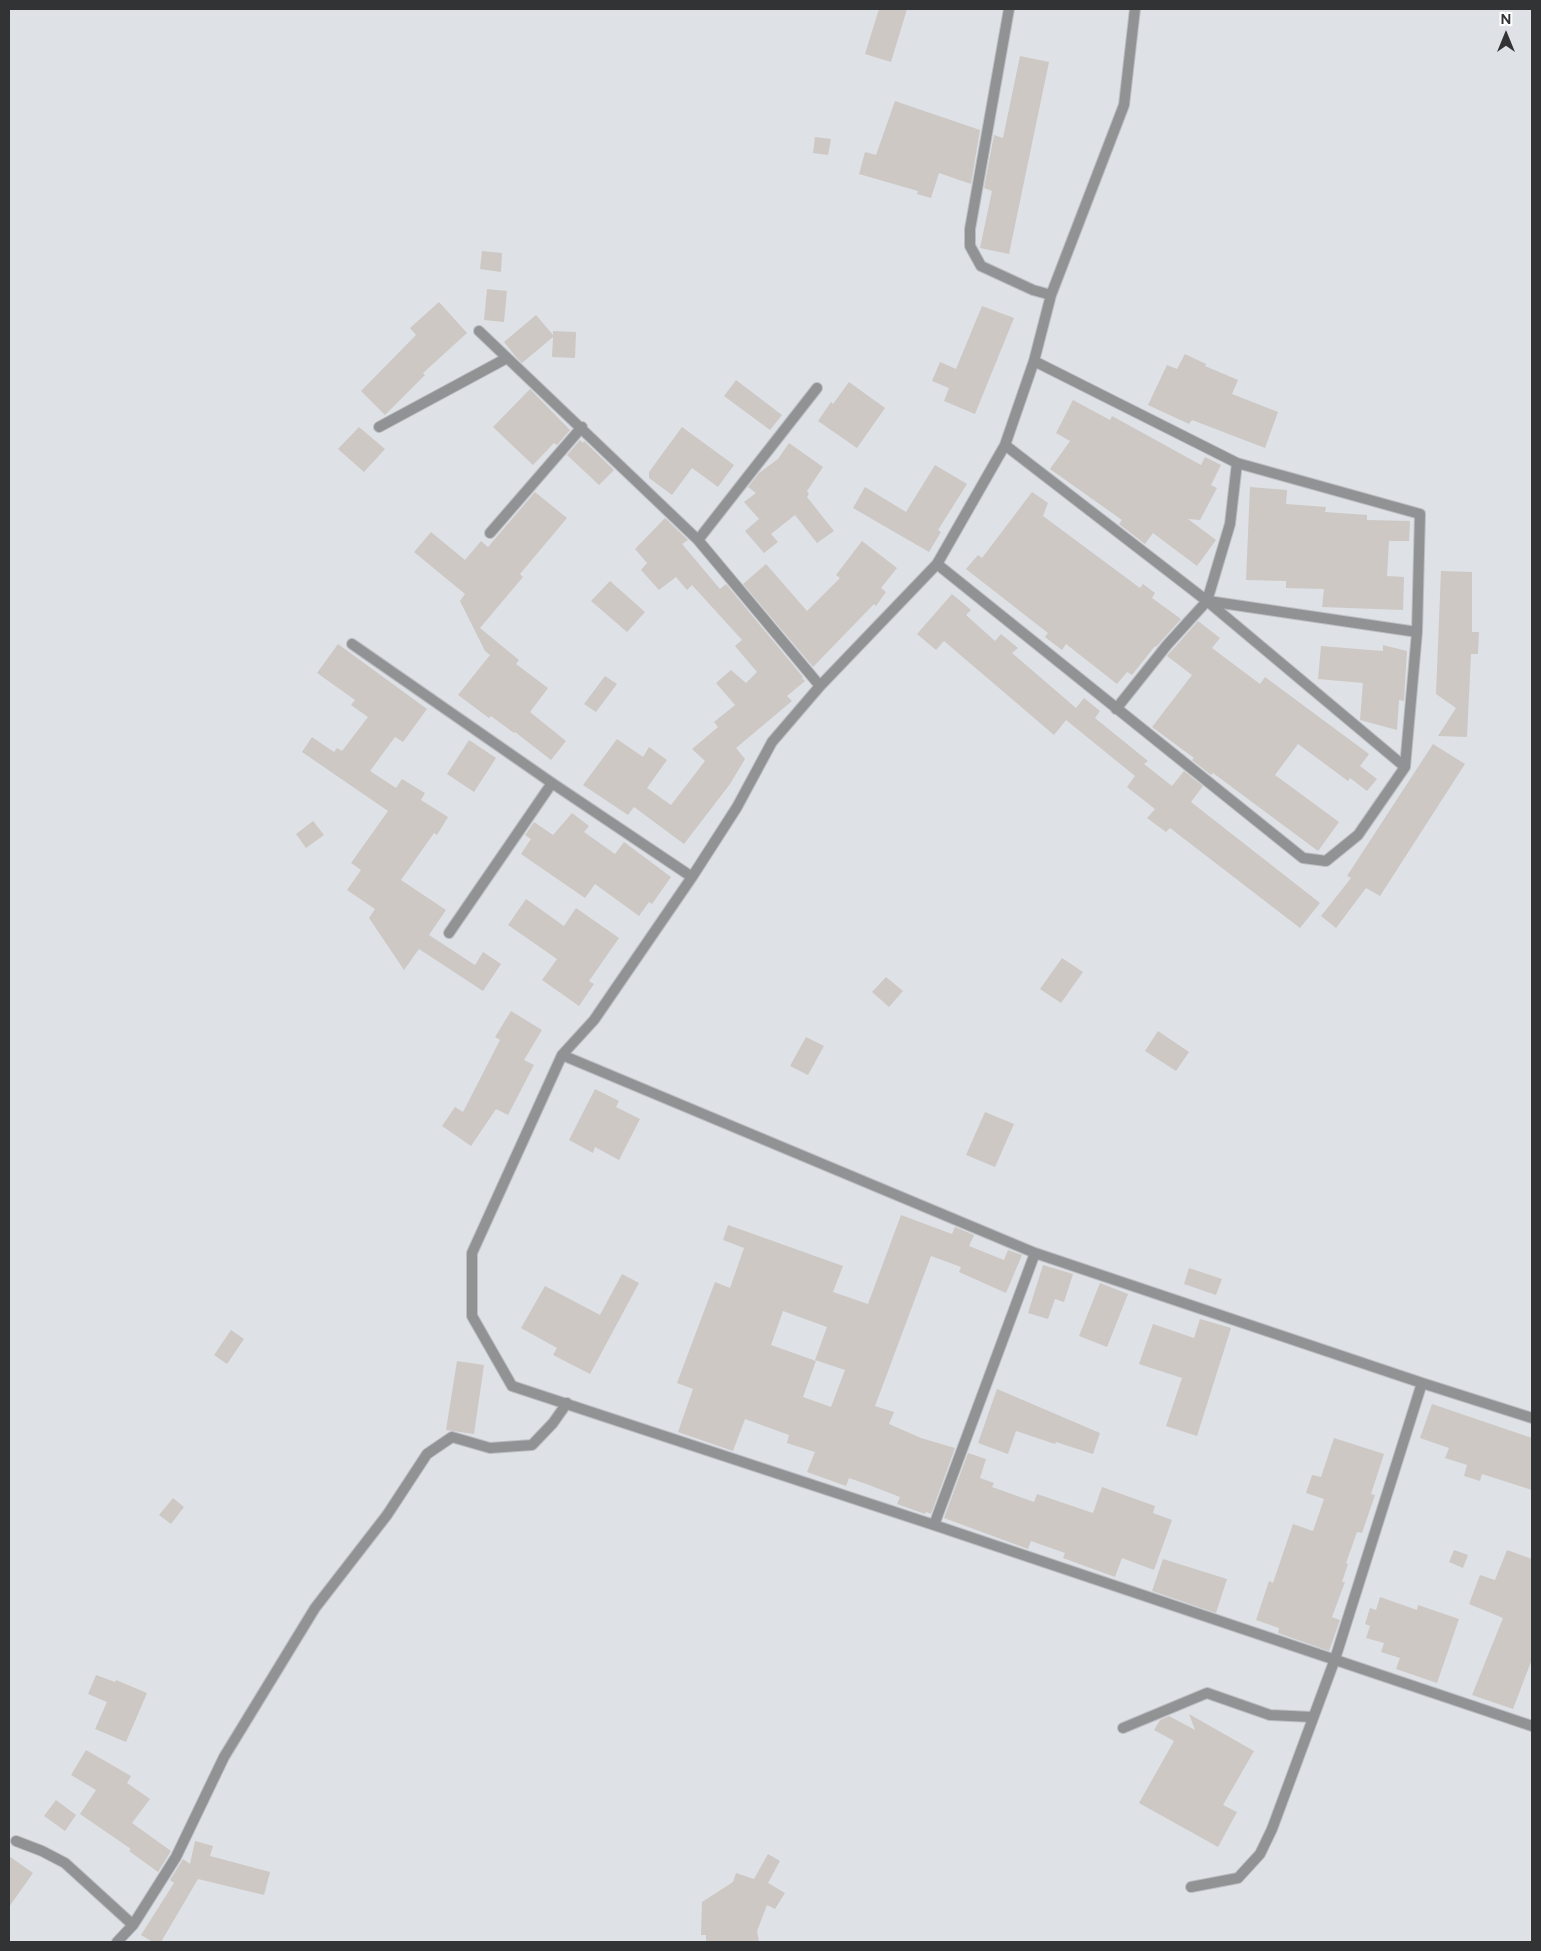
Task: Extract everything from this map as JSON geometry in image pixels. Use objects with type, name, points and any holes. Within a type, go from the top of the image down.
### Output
[{"type":"street","points":[[1009,9],[970,229],[970,246],[981,266],[1033,290],[1051,295]]},
{"type":"street","points":[[1135,9],[1124,105],[1051,295],[1034,361],[1005,445],[937,564],[820,686],[772,742],[737,807],[692,877],[594,1020],[562,1055],[472,1253],[472,1316],[512,1386],[934,1524],[1532,1726]]},
{"type":"street","points":[[479,331],[582,427],[698,540],[820,686]]},
{"type":"street","points":[[379,427],[508,358]]},
{"type":"street","points":[[937,564],[1303,858],[1326,861],[1358,835],[1405,767],[1416,632],[1420,514],[1237,463],[1034,361]]},
{"type":"street","points":[[698,540],[817,388]]},
{"type":"street","points":[[490,533],[582,427]]},
{"type":"street","points":[[1005,445],[1207,601],[1405,767]]},
{"type":"street","points":[[1116,709],[1167,645],[1207,601],[1230,524],[1237,463]]},
{"type":"street","points":[[1207,601],[1416,632]]},
{"type":"street","points":[[352,644],[552,783],[692,877]]},
{"type":"street","points":[[449,933],[552,783]]},
{"type":"street","points":[[562,1055],[1035,1252],[1422,1384],[1532,1418]]},
{"type":"street","points":[[934,1524],[1035,1252]]},
{"type":"street","points":[[1191,1887],[1238,1878],[1260,1854],[1272,1829],[1335,1659],[1422,1384]]},
{"type":"street","points":[[117,1942],[133,1925],[176,1857],[224,1757],[315,1608],[387,1515],[427,1454],[452,1437],[490,1448],[532,1445],[553,1423],[567,1403]]},
{"type":"street","points":[[1123,1728],[1207,1693],[1270,1715],[1312,1717]]},
{"type":"street","points":[[16,1841],[42,1850],[65,1863],[133,1925]]},
{"type":"building","points":[[879,9],[907,9],[891,62],[865,54]]},
{"type":"building","points":[[1020,56],[1049,62],[1009,254],[980,248],[992,191],[984,188],[994,135],[1003,138]]},
{"type":"building","points":[[895,101],[980,130],[971,184],[939,173],[931,198],[917,194],[918,191],[859,174],[865,152],[876,155]]},
{"type":"building","points":[[815,137],[831,139],[828,155],[813,153]]},
{"type":"building","points":[[482,251],[502,253],[501,272],[480,269]]},
{"type":"building","points":[[487,289],[507,291],[504,322],[484,320]]},
{"type":"building","points":[[439,302],[467,333],[423,373],[425,375],[385,415],[361,391],[416,335],[410,328]]},
{"type":"building","points":[[982,306],[1014,318],[975,414],[944,401],[949,388],[932,381],[940,362],[956,369]]},
{"type":"building","points":[[536,315],[553,335],[553,331],[576,332],[575,358],[552,357],[553,337],[522,363],[516,357],[504,342]]},
{"type":"building","points":[[1185,354],[1206,364],[1205,366],[1238,380],[1232,394],[1278,412],[1265,448],[1192,420],[1189,424],[1148,405],[1167,365],[1177,369]]},
{"type":"building","points":[[736,380],[782,415],[770,430],[724,396]]},
{"type":"building","points":[[849,382],[885,408],[857,448],[818,421],[831,402],[833,404]]},
{"type":"building","points":[[530,389],[570,430],[557,445],[554,443],[533,465],[493,427]]},
{"type":"building","points":[[1073,400],[1110,420],[1112,416],[1201,465],[1205,457],[1221,465],[1211,485],[1217,488],[1200,520],[1188,519],[1216,540],[1197,566],[1153,533],[1145,544],[1119,524],[1122,520],[1050,469],[1070,441],[1056,433]]},
{"type":"building","points":[[359,427],[385,449],[364,472],[338,449]]},
{"type":"building","points":[[682,427],[734,465],[718,487],[692,468],[672,495],[649,478],[649,472]]},
{"type":"building","points":[[580,440],[583,443],[584,441],[614,470],[599,485],[567,455]]},
{"type":"building","points":[[789,443],[823,467],[807,491],[809,494],[807,497],[834,531],[817,543],[795,515],[771,534],[778,542],[764,553],[745,531],[759,519],[744,502],[756,493],[748,487],[759,473],[778,459]]},
{"type":"building","points":[[935,465],[967,484],[938,530],[941,532],[929,552],[853,508],[865,487],[906,512]]},
{"type":"building","points":[[1250,487],[1287,490],[1286,504],[1326,507],[1325,512],[1367,515],[1367,520],[1410,521],[1409,541],[1389,541],[1387,576],[1404,577],[1403,610],[1322,607],[1324,589],[1286,588],[1286,581],[1246,580]]},
{"type":"building","points":[[535,492],[567,518],[520,574],[523,577],[480,628],[519,660],[516,664],[548,688],[530,712],[566,741],[551,760],[515,732],[491,716],[489,718],[458,695],[490,655],[485,651],[460,601],[465,594],[414,552],[431,532],[465,560],[481,541],[488,547]]},
{"type":"building","points":[[1032,492],[1048,503],[1043,516],[1140,588],[1143,584],[1155,593],[1152,598],[1181,619],[1155,646],[1132,675],[1127,672],[1117,684],[1066,644],[1062,650],[1045,637],[1048,633],[966,569],[978,555],[982,558]]},
{"type":"building","points":[[665,518],[688,540],[682,544],[720,589],[726,584],[805,681],[787,696],[792,701],[736,748],[745,759],[730,784],[684,844],[634,807],[628,815],[583,785],[617,739],[643,757],[649,747],[667,760],[647,788],[671,805],[705,761],[692,749],[718,727],[714,722],[735,705],[716,683],[731,670],[746,683],[757,672],[735,646],[742,640],[692,585],[687,590],[676,577],[659,590],[641,570],[647,563],[635,549]]},
{"type":"building","points":[[862,541],[897,568],[881,588],[886,592],[876,606],[874,604],[813,667],[743,584],[766,564],[807,611],[840,578],[836,575]]},
{"type":"building","points":[[1441,571],[1472,572],[1472,632],[1479,632],[1478,654],[1471,654],[1467,737],[1438,736],[1456,708],[1436,694]]},
{"type":"building","points":[[610,581],[645,612],[627,632],[591,601]]},
{"type":"building","points":[[952,594],[971,610],[966,615],[995,641],[1001,634],[1018,648],[1012,653],[1076,708],[1084,698],[1100,711],[1095,718],[1148,761],[1144,764],[1172,786],[1184,771],[1203,786],[1191,802],[1320,903],[1300,928],[1170,828],[1166,832],[1147,818],[1155,809],[1127,787],[1135,776],[1066,720],[1054,735],[944,641],[936,650],[917,634]]},
{"type":"building","points":[[1198,621],[1220,638],[1212,648],[1260,684],[1265,677],[1369,754],[1360,766],[1377,779],[1367,791],[1350,778],[1348,781],[1298,744],[1275,775],[1339,822],[1318,851],[1213,773],[1211,775],[1192,760],[1194,758],[1152,727],[1192,675],[1167,656]]},
{"type":"building","points":[[338,644],[427,709],[403,742],[395,737],[370,771],[396,788],[402,779],[425,793],[421,800],[448,817],[437,835],[434,833],[401,880],[446,910],[429,935],[475,965],[483,952],[501,964],[483,991],[419,949],[404,970],[369,918],[375,909],[347,890],[361,870],[351,863],[388,811],[302,752],[312,737],[334,752],[337,748],[342,751],[368,717],[351,705],[355,700],[317,673]]},
{"type":"building","points":[[1383,645],[1407,651],[1404,701],[1399,700],[1397,730],[1360,720],[1363,683],[1318,679],[1321,646],[1383,651]]},
{"type":"building","points":[[605,676],[617,684],[596,712],[584,704]]},
{"type":"building","points":[[469,740],[496,758],[474,792],[447,774]]},
{"type":"building","points":[[1433,744],[1465,764],[1380,896],[1366,888],[1336,928],[1321,916],[1351,878],[1347,876]]},
{"type":"building","points":[[572,813],[589,826],[584,832],[615,854],[624,842],[671,877],[652,904],[649,902],[639,916],[595,884],[585,898],[521,854],[531,839],[525,835],[534,822],[553,835]]},
{"type":"building","points":[[313,821],[324,835],[306,848],[296,834]]},
{"type":"building","points":[[526,899],[564,926],[576,908],[619,938],[589,981],[594,984],[579,1006],[542,980],[557,959],[508,925]]},
{"type":"building","points":[[1062,958],[1083,972],[1061,1003],[1040,989]]},
{"type":"building","points":[[886,977],[903,991],[889,1007],[872,992]]},
{"type":"building","points":[[511,1011],[542,1030],[524,1060],[534,1065],[508,1115],[496,1109],[471,1146],[442,1126],[455,1107],[463,1112],[500,1040],[495,1037]]},
{"type":"building","points":[[1158,1031],[1189,1052],[1176,1071],[1145,1051]]},
{"type":"building","points":[[806,1037],[824,1046],[808,1075],[790,1066]]},
{"type":"building","points":[[595,1089],[619,1101],[616,1107],[640,1119],[619,1160],[595,1147],[593,1153],[569,1140]]},
{"type":"building","points":[[985,1112],[1014,1124],[995,1167],[966,1155]]},
{"type":"building","points":[[901,1215],[952,1234],[955,1227],[974,1235],[969,1246],[1004,1260],[1008,1250],[1022,1255],[1006,1293],[959,1272],[961,1267],[931,1256],[875,1406],[894,1412],[889,1424],[921,1438],[955,1448],[931,1514],[926,1512],[925,1514],[897,1504],[900,1497],[849,1478],[846,1486],[807,1472],[815,1452],[787,1443],[789,1435],[745,1419],[733,1451],[678,1432],[693,1389],[677,1383],[715,1282],[730,1288],[744,1248],[723,1240],[728,1225],[843,1266],[833,1292],[868,1304]],"holes":[[[783,1311],[827,1327],[815,1360],[845,1370],[831,1407],[803,1397],[816,1361],[771,1345]]]},
{"type":"building","points":[[1043,1265],[1073,1274],[1064,1302],[1055,1299],[1048,1319],[1028,1313]]},
{"type":"building","points":[[1189,1268],[1222,1279],[1216,1295],[1184,1284]]},
{"type":"building","points":[[622,1274],[639,1283],[590,1374],[553,1355],[557,1348],[521,1328],[545,1286],[600,1315]]},
{"type":"building","points":[[1100,1283],[1128,1294],[1107,1347],[1079,1336]]},
{"type":"building","points":[[1200,1319],[1231,1328],[1197,1436],[1166,1426],[1182,1378],[1139,1364],[1153,1324],[1194,1338]]},
{"type":"building","points":[[231,1330],[244,1339],[227,1364],[214,1355]]},
{"type":"building","points":[[457,1361],[484,1365],[474,1434],[446,1430]]},
{"type":"building","points":[[997,1389],[1100,1433],[1093,1454],[1016,1431],[1008,1454],[978,1443]]},
{"type":"building","points":[[1432,1404],[1532,1438],[1532,1490],[1482,1474],[1480,1481],[1464,1476],[1467,1465],[1445,1458],[1449,1448],[1420,1438]]},
{"type":"building","points":[[1334,1438],[1384,1454],[1371,1494],[1375,1495],[1362,1533],[1357,1532],[1346,1563],[1348,1564],[1342,1582],[1345,1582],[1332,1617],[1340,1620],[1329,1651],[1278,1633],[1279,1628],[1256,1620],[1269,1581],[1273,1583],[1293,1524],[1313,1531],[1324,1499],[1306,1493],[1312,1475],[1321,1477]]},
{"type":"building","points":[[968,1453],[986,1459],[980,1478],[994,1483],[992,1487],[1034,1502],[1037,1494],[1093,1513],[1102,1487],[1155,1506],[1153,1513],[1172,1520],[1154,1570],[1122,1558],[1115,1577],[1063,1558],[1065,1553],[1031,1541],[1028,1549],[944,1518]]},
{"type":"building","points":[[173,1498],[184,1507],[171,1524],[159,1515]]},
{"type":"building","points":[[1454,1550],[1468,1555],[1463,1568],[1449,1562]]},
{"type":"building","points":[[1507,1550],[1532,1559],[1532,1659],[1513,1709],[1472,1695],[1503,1618],[1469,1604],[1480,1575],[1495,1580]]},
{"type":"building","points":[[1163,1559],[1227,1579],[1216,1613],[1152,1591]]},
{"type":"building","points":[[1380,1597],[1417,1610],[1418,1605],[1459,1619],[1437,1683],[1396,1669],[1400,1658],[1381,1652],[1384,1643],[1366,1638],[1370,1626],[1365,1624],[1370,1608],[1376,1610]]},
{"type":"building","points":[[96,1675],[115,1682],[116,1680],[147,1693],[126,1742],[95,1729],[107,1702],[88,1694]]},
{"type":"building","points":[[1189,1714],[1254,1751],[1223,1805],[1237,1812],[1218,1847],[1139,1803],[1174,1741],[1154,1730],[1160,1720],[1169,1716],[1195,1730]]},
{"type":"building","points":[[86,1750],[131,1776],[127,1783],[150,1799],[132,1823],[171,1851],[158,1872],[129,1851],[131,1849],[80,1814],[96,1790],[71,1775]]},
{"type":"building","points":[[56,1800],[76,1815],[65,1831],[44,1816]]},
{"type":"building","points":[[195,1841],[213,1846],[210,1856],[270,1872],[264,1895],[198,1879],[161,1942],[153,1942],[141,1935],[174,1883],[170,1880],[183,1859],[190,1864]]},
{"type":"building","points":[[768,1854],[780,1861],[768,1883],[785,1893],[775,1909],[767,1905],[757,1931],[759,1942],[706,1942],[706,1935],[701,1935],[702,1902],[733,1882],[736,1873],[754,1879]]},
{"type":"building","points":[[9,1856],[33,1873],[9,1907]]}]
